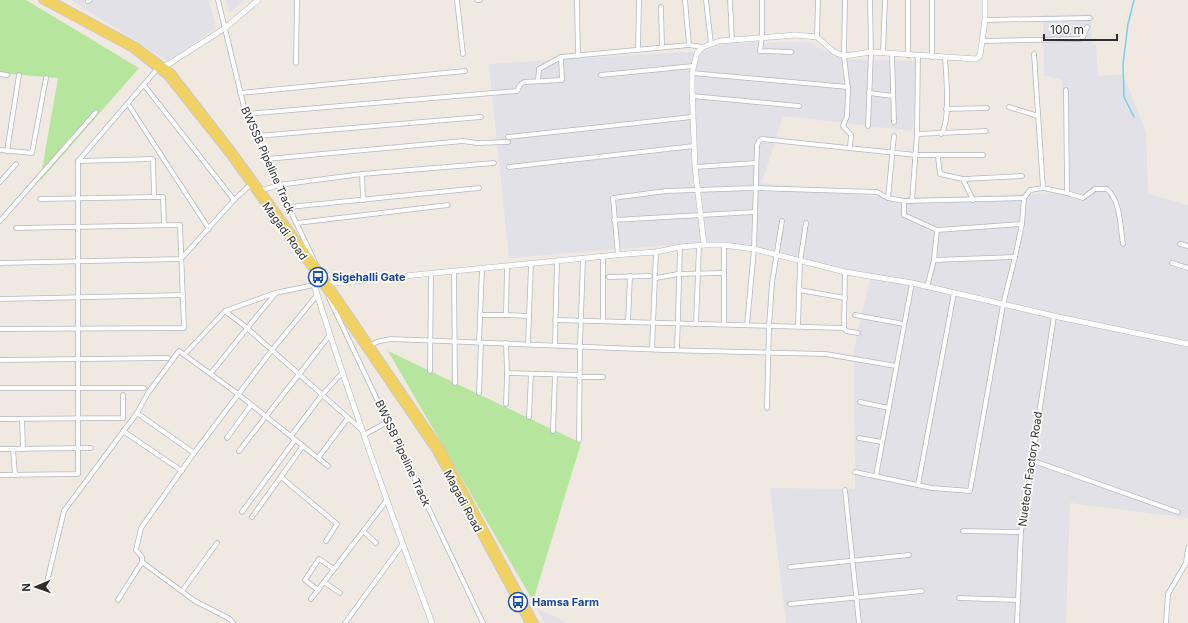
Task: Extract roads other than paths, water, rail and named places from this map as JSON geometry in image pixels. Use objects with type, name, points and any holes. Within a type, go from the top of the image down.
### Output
[{"type":"main road","name":"Magadi Road","points":[[42,0],[133,49],[160,67]]},
{"type":"main road","name":"Magadi Road","points":[[51,0],[136,46],[160,67],[259,192],[318,269],[325,283],[436,451],[529,623]]},
{"type":"main road","name":"Magadi Road","points":[[259,192],[370,346],[441,449],[535,623]]},
{"type":"street","name":"BWSSB Pipeline Track","points":[[218,0],[246,114],[318,269]]},
{"type":"street","points":[[0,475],[78,474],[78,161],[160,67],[224,28],[258,0]]},
{"type":"street","points":[[296,63],[297,0]]},
{"type":"street","points":[[457,0],[463,54]]},
{"type":"street","points":[[577,0],[578,56]]},
{"type":"street","points":[[638,50],[639,0]]},
{"type":"street","points":[[685,0],[689,45]]},
{"type":"street","points":[[706,0],[711,44]]},
{"type":"street","points":[[730,0],[732,40]]},
{"type":"street","points":[[762,0],[762,38],[760,51],[790,52]]},
{"type":"street","points":[[818,0],[818,37]]},
{"type":"street","points":[[845,0],[844,56],[848,87],[847,116],[843,126],[851,134],[850,148]]},
{"type":"street","points":[[868,126],[871,52],[870,0]]},
{"type":"street","points":[[883,53],[886,0]]},
{"type":"street","points":[[908,0],[908,54]]},
{"type":"street","points":[[932,0],[932,57]]},
{"type":"street","points":[[696,324],[698,274],[701,246],[700,214],[692,117],[692,73],[697,53],[703,47],[720,41],[795,35],[818,37],[834,52],[844,56],[871,52],[945,58],[976,58],[980,56],[983,41],[985,0]]},
{"type":"street","points":[[661,7],[662,47]]},
{"type":"street","points":[[985,20],[1090,18]]},
{"type":"street","points":[[983,41],[1080,39],[1083,37],[1087,27]]},
{"type":"street","points":[[538,81],[539,69],[561,57],[689,45],[703,47]]},
{"type":"street","points":[[892,54],[894,122]]},
{"type":"street","points":[[1034,54],[1043,188]]},
{"type":"street","points":[[912,201],[917,134],[918,56]]},
{"type":"street","points":[[246,114],[517,91],[524,82],[562,80],[561,57]]},
{"type":"street","points":[[941,134],[945,125],[946,109],[945,58]]},
{"type":"street","points":[[601,75],[693,66]]},
{"type":"street","points":[[240,93],[465,71]]},
{"type":"street","points":[[692,73],[848,87]]},
{"type":"street","points":[[0,74],[7,75]]},
{"type":"street","points":[[7,151],[19,75]]},
{"type":"street","points":[[0,150],[32,153],[46,78]]},
{"type":"street","points":[[144,85],[234,200]]},
{"type":"street","points":[[1066,90],[1067,193]]},
{"type":"street","points":[[869,93],[893,96]]},
{"type":"street","points":[[692,96],[799,106]]},
{"type":"street","points":[[128,104],[209,229]]},
{"type":"street","points":[[1009,107],[1038,116]]},
{"type":"street","points":[[946,109],[987,108]]},
{"type":"street","points":[[0,221],[96,112]]},
{"type":"street","points":[[257,136],[481,117]]},
{"type":"street","points":[[508,137],[692,117]]},
{"type":"street","points":[[917,134],[986,132]]},
{"type":"street","points":[[888,198],[894,136]]},
{"type":"street","points":[[747,325],[754,249],[757,145],[762,139],[916,155],[983,155]]},
{"type":"street","points":[[267,159],[463,141],[478,143],[508,142]]},
{"type":"street","points":[[509,168],[694,146]]},
{"type":"street","points":[[938,156],[940,174],[964,179],[1022,176]]},
{"type":"street","points":[[78,161],[153,159],[154,197]]},
{"type":"street","points":[[259,192],[278,185],[362,174],[494,163]]},
{"type":"street","points":[[695,167],[756,163]]},
{"type":"street","points":[[0,182],[16,164]]},
{"type":"street","points":[[362,174],[363,200]]},
{"type":"street","points":[[964,179],[973,200]]},
{"type":"street","points":[[0,263],[181,259],[234,200],[252,183]]},
{"type":"street","points":[[289,207],[479,188]]},
{"type":"street","points":[[618,255],[614,220],[614,197],[697,190],[755,188],[877,192],[888,198],[904,201],[1024,198]]},
{"type":"street","points":[[855,472],[918,485],[970,491],[1003,305],[1022,224],[1024,198],[1030,190],[1043,188],[1083,198],[1095,189],[1107,189],[1115,199],[1123,244]]},
{"type":"street","points":[[40,199],[163,197],[164,225]]},
{"type":"street","points":[[904,201],[904,215],[937,230],[1022,224]]},
{"type":"street","points":[[297,223],[448,205]]},
{"type":"street","points":[[614,220],[754,212]]},
{"type":"street","points":[[767,408],[769,326],[776,255],[782,221]]},
{"type":"street","points":[[798,326],[800,262],[806,223]]},
{"type":"street","points":[[0,330],[184,328],[180,225],[16,228]]},
{"type":"street","points":[[927,288],[934,260],[937,230]]},
{"type":"street","points":[[1180,244],[1188,246]]},
{"type":"street","points":[[724,245],[724,324]]},
{"type":"street","points":[[184,355],[225,311],[276,293],[314,285],[656,252],[680,247],[724,245],[754,249],[800,262],[845,272],[912,283],[927,288],[1003,305],[1188,344]]},
{"type":"street","points":[[677,350],[678,274],[680,247]]},
{"type":"street","points":[[652,349],[656,252]]},
{"type":"street","points":[[603,256],[603,321]]},
{"type":"street","points":[[934,260],[1015,257]]},
{"type":"street","points":[[579,440],[579,376],[583,258]]},
{"type":"street","points":[[555,346],[557,261]]},
{"type":"street","points":[[1172,263],[1188,268]]},
{"type":"street","points":[[528,344],[531,264]]},
{"type":"street","points":[[506,315],[507,266]]},
{"type":"street","points":[[479,393],[482,269]]},
{"type":"street","points":[[454,272],[456,342],[455,383]]},
{"type":"street","points":[[844,328],[845,272]]},
{"type":"street","points":[[656,278],[678,274],[724,273]]},
{"type":"street","points":[[430,370],[431,274]]},
{"type":"street","points":[[628,322],[630,276]]},
{"type":"street","points":[[609,277],[650,276]]},
{"type":"street","name":"BWSSB Pipeline Track","points":[[325,283],[388,422],[483,623]]},
{"type":"street","points":[[876,476],[912,283]]},
{"type":"street","points":[[314,285],[329,336],[402,545],[432,623]]},
{"type":"street","points":[[799,290],[845,298]]},
{"type":"street","points":[[211,373],[276,293]]},
{"type":"street","points":[[918,485],[954,293]]},
{"type":"street","points":[[0,299],[183,294]]},
{"type":"street","points":[[118,600],[142,562],[142,557],[136,550],[140,528],[238,394],[317,295]]},
{"type":"street","points":[[225,311],[247,328],[364,433]]},
{"type":"street","points":[[480,315],[529,316]]},
{"type":"street","points":[[855,315],[904,324]]},
{"type":"street","name":"Nuetech Factory Road","points":[[1017,623],[1021,532],[1054,316]]},
{"type":"street","points":[[555,320],[798,326],[844,328],[846,331],[858,333]]},
{"type":"street","points":[[239,451],[329,336]]},
{"type":"street","points":[[370,346],[380,341],[391,339],[555,346],[826,354],[896,366]]},
{"type":"street","points":[[506,344],[506,404]]},
{"type":"street","points":[[46,586],[64,511],[137,413],[148,394],[179,351],[211,373],[328,466]]},
{"type":"street","points":[[0,360],[168,358]]},
{"type":"street","points":[[291,436],[322,395],[342,373]]},
{"type":"street","points":[[507,373],[603,377]]},
{"type":"street","points":[[529,417],[530,374]]},
{"type":"street","points":[[553,431],[555,375]]},
{"type":"street","points":[[0,388],[144,388]]},
{"type":"street","points":[[0,419],[123,418],[123,395]]},
{"type":"street","points":[[860,402],[889,408]]},
{"type":"street","points":[[227,438],[251,405]]},
{"type":"street","points":[[137,413],[194,453]]},
{"type":"street","points":[[318,458],[348,418]]},
{"type":"street","points":[[22,419],[23,449]]},
{"type":"street","points":[[364,433],[388,422]]},
{"type":"street","points":[[124,431],[182,471]]},
{"type":"street","points":[[859,438],[882,442]]},
{"type":"street","points":[[242,512],[296,440]]},
{"type":"street","points":[[252,517],[303,446]]},
{"type":"street","points":[[0,449],[91,448]]},
{"type":"street","points":[[13,449],[15,475]]},
{"type":"street","points":[[1031,460],[1178,512]]},
{"type":"street","points":[[281,477],[337,524],[326,541]]},
{"type":"street","points":[[845,490],[859,623]]},
{"type":"street","points":[[311,599],[387,500]]},
{"type":"street","points":[[363,531],[376,543]]},
{"type":"street","points":[[963,531],[1021,532]]},
{"type":"street","points":[[182,591],[217,543]]},
{"type":"street","points":[[345,623],[402,545]]},
{"type":"street","points":[[1166,623],[1168,594],[1186,563],[1188,548]]},
{"type":"street","points":[[790,567],[853,562],[909,555]]},
{"type":"street","points":[[318,590],[305,580],[319,559],[334,569]]},
{"type":"street","points":[[142,562],[195,601],[230,619],[233,623]]},
{"type":"street","points":[[324,582],[340,593]]},
{"type":"street","points":[[790,604],[922,591]]},
{"type":"street","points":[[959,598],[1018,600]]},
{"type":"waterway","points":[[1134,0],[1128,24],[1123,64],[1124,97],[1134,117]]},
{"type":"place","name":"Sigehalli Gate","points":[[318,277]]},
{"type":"place","name":"Hamsa Farm","points":[[518,602]]}]
